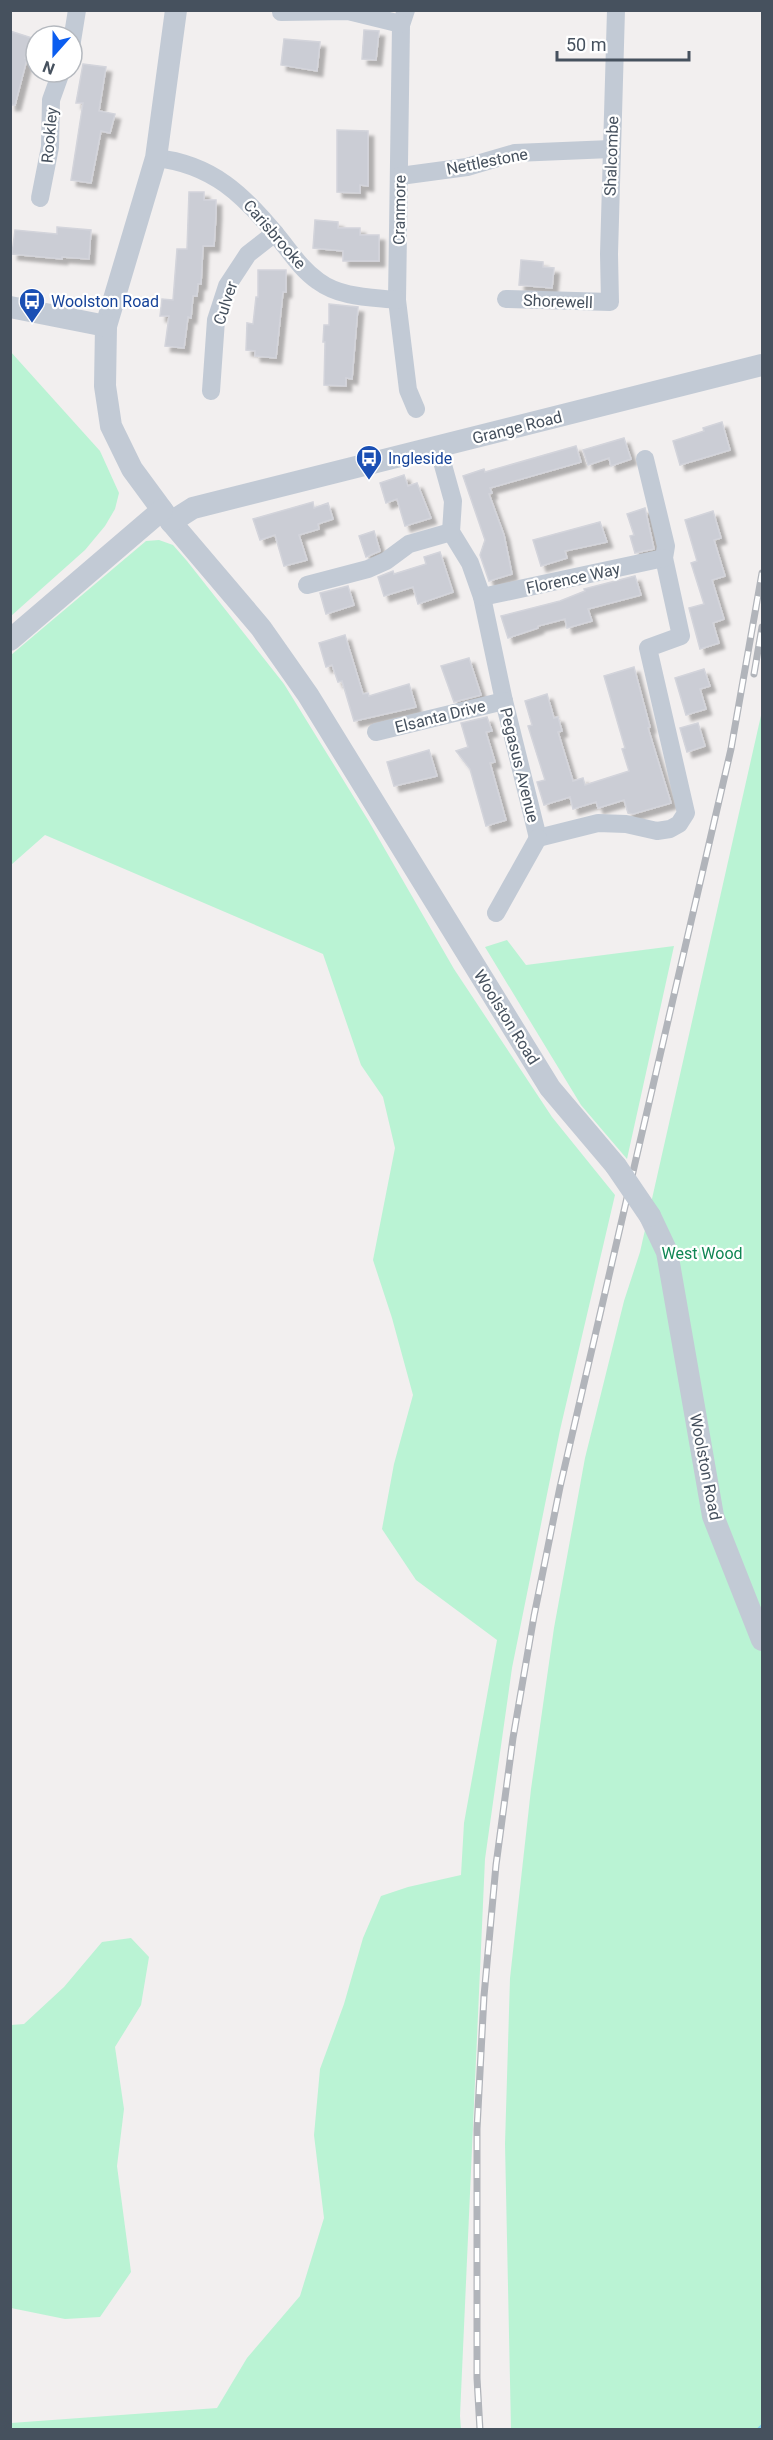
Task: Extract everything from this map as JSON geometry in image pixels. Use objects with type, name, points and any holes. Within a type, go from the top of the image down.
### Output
[{"type":"street","points":[[167,516],[132,469],[111,426],[105,386],[106,326],[156,158],[176,10]]},
{"type":"street","name":"Shalcombe","points":[[610,302],[611,149],[616,10]]},
{"type":"street","points":[[281,12],[348,11],[404,17]]},
{"type":"street","name":"Cranmore","points":[[404,17],[398,300],[408,390],[416,409]]},
{"type":"street","name":"Rookley","points":[[40,198],[50,147],[51,100],[57,84]]},
{"type":"street","name":"Nettlestone","points":[[400,176],[467,167],[515,153],[611,149]]},
{"type":"street","name":"Carisbrooke","points":[[156,158],[179,160],[205,170],[239,193],[300,265],[319,282],[348,296],[398,300]]},
{"type":"street","name":"Culver","points":[[211,391],[216,320],[227,286],[248,254],[275,233]]},
{"type":"street","name":"Shorewell","points":[[506,299],[610,302]]},
{"type":"street","points":[[10,307],[106,326]]},
{"type":"street","name":"Grange Road","points":[[10,640],[167,516],[762,365]]},
{"type":"street","points":[[306,585],[369,569],[386,561],[409,544],[451,532],[453,501],[438,447]]},
{"type":"street","name":"Pegasus Avenue","points":[[451,532],[470,563],[482,597],[504,701],[538,838],[598,823],[626,824],[657,831],[670,829],[679,824],[686,813],[648,648],[681,636],[664,558],[666,546],[645,459]]},
{"type":"street","name":"Woolston Road","points":[[167,516],[261,628],[308,695],[550,1088],[616,1166],[650,1216],[667,1252],[713,1516],[762,1640]]},
{"type":"street","name":"Florence Way","points":[[482,597],[664,558]]},
{"type":"street","name":"Elsanta Drive","points":[[376,732],[504,701]]},
{"type":"street","points":[[496,913],[538,838]]},
{"type":"green space","points":[[10,351],[100,451],[119,493],[115,509],[105,526],[85,550],[11,616]]},
{"type":"green space","points":[[159,540],[173,545],[187,561],[284,684],[368,820],[454,969],[552,1117],[615,1195],[560,1430],[512,1668],[485,1859],[461,2429],[11,2429],[11,2423],[217,2408],[247,2358],[300,2296],[324,2218],[314,2135],[320,2069],[344,2004],[363,1938],[381,1896],[408,1887],[461,1875],[464,1823],[497,1640],[416,1580],[382,1529],[394,1464],[413,1395],[373,1260],[395,1148],[383,1097],[361,1065],[323,954],[45,835],[11,865],[11,655],[146,541]]},
{"type":"green space","name":"West Wood","points":[[762,711],[762,2429],[511,2429],[505,2144],[510,1978],[531,1789],[554,1628],[585,1458],[624,1301],[640,1252]]},
{"type":"green space","points":[[507,940],[526,965],[674,946],[627,1159],[581,1105],[485,947]]},
{"type":"green space","points":[[131,1938],[149,1957],[141,2005],[115,2047],[124,2109],[117,2166],[131,2272],[100,2317],[65,2319],[11,2308],[11,2025],[24,2024],[64,1987],[102,1942]]},
{"type":"building","points":[[364,30],[379,31],[376,60],[362,59]]},
{"type":"building","points":[[10,31],[24,35],[24,70],[15,105],[10,105]]},
{"type":"building","points":[[284,39],[320,42],[317,71],[281,65]]},
{"type":"building","points":[[84,64],[106,67],[99,111],[115,114],[110,133],[101,131],[91,183],[71,180],[83,103],[76,103],[79,84],[84,84]]},
{"type":"building","points":[[337,130],[368,131],[368,186],[360,185],[360,193],[337,192]]},
{"type":"building","points":[[189,192],[204,192],[204,200],[216,200],[216,214],[214,246],[203,246],[201,284],[198,284],[197,296],[193,296],[184,348],[165,346],[169,316],[160,316],[162,299],[173,300],[177,249],[187,249]]},
{"type":"building","points":[[315,220],[338,222],[338,228],[360,228],[360,235],[379,235],[379,261],[343,261],[343,251],[313,248]]},
{"type":"building","points":[[57,227],[91,230],[89,259],[12,254],[15,230],[57,234]]},
{"type":"building","points":[[521,260],[543,262],[543,267],[554,268],[552,288],[519,285]]},
{"type":"building","points":[[258,270],[286,270],[286,292],[283,292],[276,358],[255,356],[255,351],[246,350],[247,323],[253,324],[256,297],[258,297]]},
{"type":"building","points":[[329,304],[358,307],[352,379],[346,378],[346,386],[324,385],[324,325],[329,325]]},
{"type":"building","points":[[722,422],[730,450],[680,465],[673,441],[704,431],[703,428]]},
{"type":"building","points":[[624,438],[631,459],[611,466],[609,458],[588,465],[583,450]]},
{"type":"building","points":[[576,446],[581,462],[490,488],[492,493],[489,494],[504,535],[512,574],[489,581],[480,555],[485,540],[463,476]]},
{"type":"building","points":[[404,475],[408,486],[417,483],[431,518],[405,526],[397,499],[386,503],[380,483]]},
{"type":"building","points":[[313,502],[314,508],[328,503],[333,519],[318,524],[319,529],[299,535],[307,560],[284,566],[275,535],[260,540],[253,519]]},
{"type":"building","points":[[645,508],[654,549],[635,553],[630,536],[634,535],[627,514]]},
{"type":"building","points":[[713,511],[721,538],[714,540],[725,576],[712,580],[724,619],[713,623],[719,643],[700,649],[689,608],[704,604],[691,563],[697,561],[685,520]]},
{"type":"building","points":[[600,522],[607,542],[565,551],[567,558],[541,566],[533,540]]},
{"type":"building","points":[[374,531],[380,551],[366,557],[359,536]]},
{"type":"building","points":[[440,552],[453,592],[418,604],[413,587],[384,596],[378,577],[393,571],[394,574],[426,564],[424,557]]},
{"type":"building","points":[[635,576],[641,595],[588,609],[592,621],[567,628],[565,619],[538,626],[538,628],[508,638],[501,616],[560,601],[585,591],[584,589]]},
{"type":"building","points":[[348,586],[354,605],[326,614],[320,593]]},
{"type":"building","points":[[345,635],[363,694],[368,693],[369,696],[409,684],[416,707],[354,721],[342,681],[338,682],[332,665],[326,667],[319,643]]},
{"type":"building","points":[[469,658],[481,695],[454,702],[441,666]]},
{"type":"building","points":[[634,667],[650,727],[648,728],[671,803],[633,814],[628,813],[624,800],[598,808],[596,802],[573,809],[570,797],[544,805],[537,782],[545,780],[528,726],[532,725],[525,701],[547,694],[554,718],[558,717],[562,731],[558,732],[573,781],[583,778],[585,785],[629,771],[622,749],[625,748],[604,676]]},
{"type":"building","points":[[704,669],[710,686],[700,689],[706,709],[686,715],[675,678]]},
{"type":"building","points":[[487,717],[492,731],[486,732],[495,762],[490,763],[506,820],[486,826],[470,769],[456,751],[468,747],[461,723]]},
{"type":"building","points":[[698,723],[705,746],[687,752],[680,728]]},
{"type":"building","points":[[429,750],[437,776],[394,786],[387,762]]},
{"type":"waterway","points":[[759,2430],[762,2427]]},
{"type":"railway","points":[[480,2430],[477,2378],[477,2129],[484,1996],[496,1865],[513,1738],[534,1616],[560,1487],[731,749],[762,573]]},
{"type":"railway","points":[[754,674],[762,627]]},
{"type":"place","name":"Woolston Road","points":[[32,324]]},
{"type":"place","name":"Ingleside","points":[[369,481]]}]
